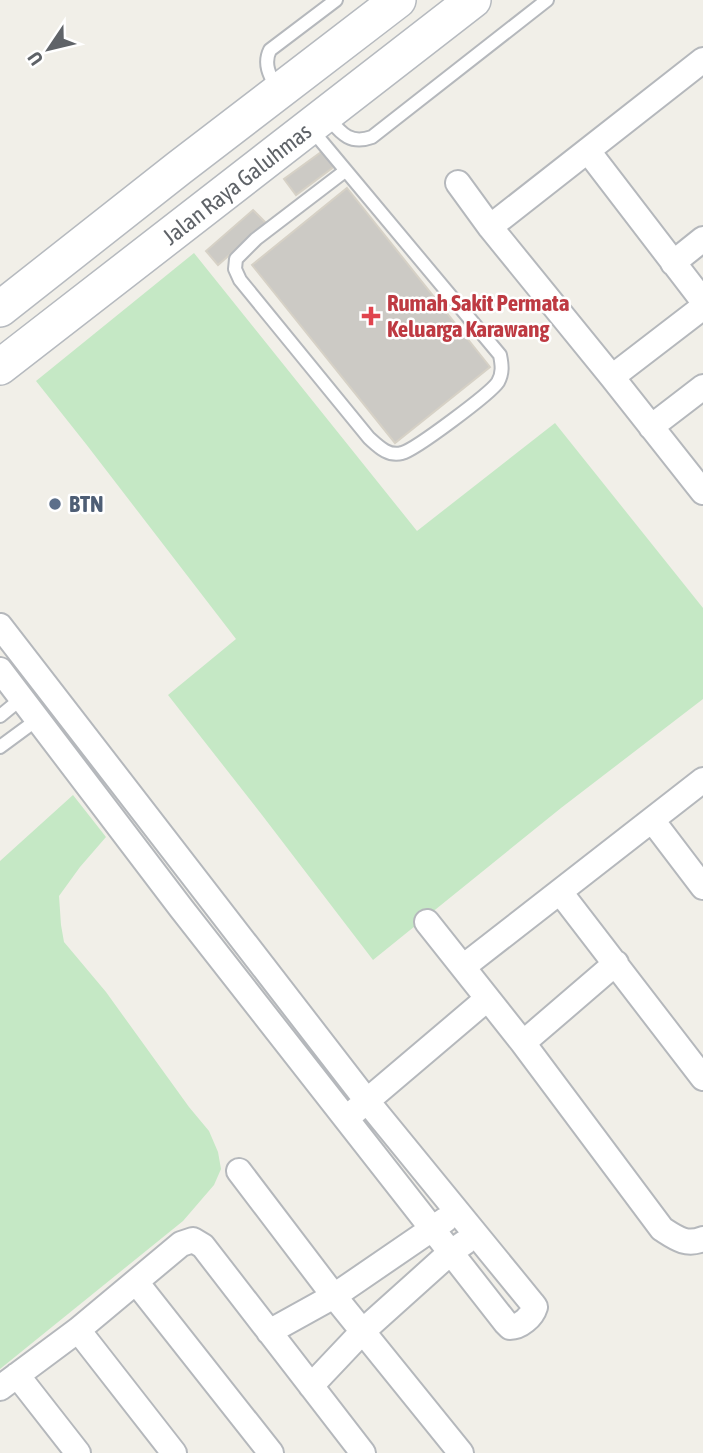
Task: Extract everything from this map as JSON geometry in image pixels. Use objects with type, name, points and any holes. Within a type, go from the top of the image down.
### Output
[{"type":"main road","name":"Jalan Raya Galuhmas","points":[[8,298],[398,0]]},
{"type":"main road","name":"Jalan Raya Galuhmas","points":[[0,368],[473,0]]},
{"type":"main road","points":[[179,168],[209,206]]},
{"type":"street","points":[[491,227],[703,60]]},
{"type":"street","points":[[588,151],[703,301]]},
{"type":"street","points":[[458,183],[703,492]]},
{"type":"street","points":[[673,263],[703,239]]},
{"type":"street","points":[[612,377],[703,307]]},
{"type":"street","points":[[651,427],[703,387]]},
{"type":"street","points":[[0,626],[367,1101],[535,1307],[533,1313],[516,1327],[510,1327],[506,1323],[181,908],[0,670]]},
{"type":"street","points":[[463,967],[703,780]]},
{"type":"street","points":[[652,820],[703,887]]},
{"type":"street","points":[[560,892],[703,1078]]},
{"type":"street","points":[[427,922],[523,1043],[662,1229],[678,1240],[687,1242],[703,1239]]},
{"type":"street","points":[[523,1043],[617,963]]},
{"type":"street","points":[[346,1119],[487,999]]},
{"type":"street","points":[[239,1171],[334,1296],[461,1453]]},
{"type":"street","points":[[269,1332],[334,1296],[457,1211]]},
{"type":"street","points":[[311,1386],[363,1331],[451,1252],[475,1235]]},
{"type":"street","points":[[78,1453],[8,1382],[78,1330],[181,1244],[193,1240],[203,1246],[363,1453]]},
{"type":"street","points":[[136,1282],[271,1453]]},
{"type":"street","points":[[78,1330],[174,1453]]},
{"type":"lane","points":[[279,93],[266,64],[270,50],[336,0]]},
{"type":"lane","points":[[318,121],[349,139],[363,141],[372,137],[547,0]]},
{"type":"lane","points":[[318,121],[345,171],[500,355],[503,368],[498,383],[418,445],[400,454],[384,452],[369,438],[240,280],[235,269],[236,259],[256,239],[345,171]]},
{"type":"lane","points":[[0,716],[22,698]]},
{"type":"lane","points":[[0,747],[38,719]]},
{"type":"green space","points":[[194,253],[417,531],[555,423],[703,608],[703,699],[561,808],[373,960],[168,695],[236,639],[36,381]]},
{"type":"green space","points":[[73,795],[106,837],[59,896],[64,942],[106,992],[209,1131],[218,1152],[221,1169],[214,1185],[183,1221],[0,1369],[0,861]]},
{"type":"building","points":[[324,150],[335,166],[296,195],[284,179]]},
{"type":"building","name":"Rumah Sakit Permata Keluarga Karawang","points":[[347,188],[490,367],[395,443],[252,265]]},
{"type":"building","points":[[253,210],[266,223],[218,265],[206,251]]},
{"type":"place","name":"Rumah Sakit Permata Keluarga Karawang","points":[[371,316]]},
{"type":"place","name":"BTN","points":[[55,504]]}]
